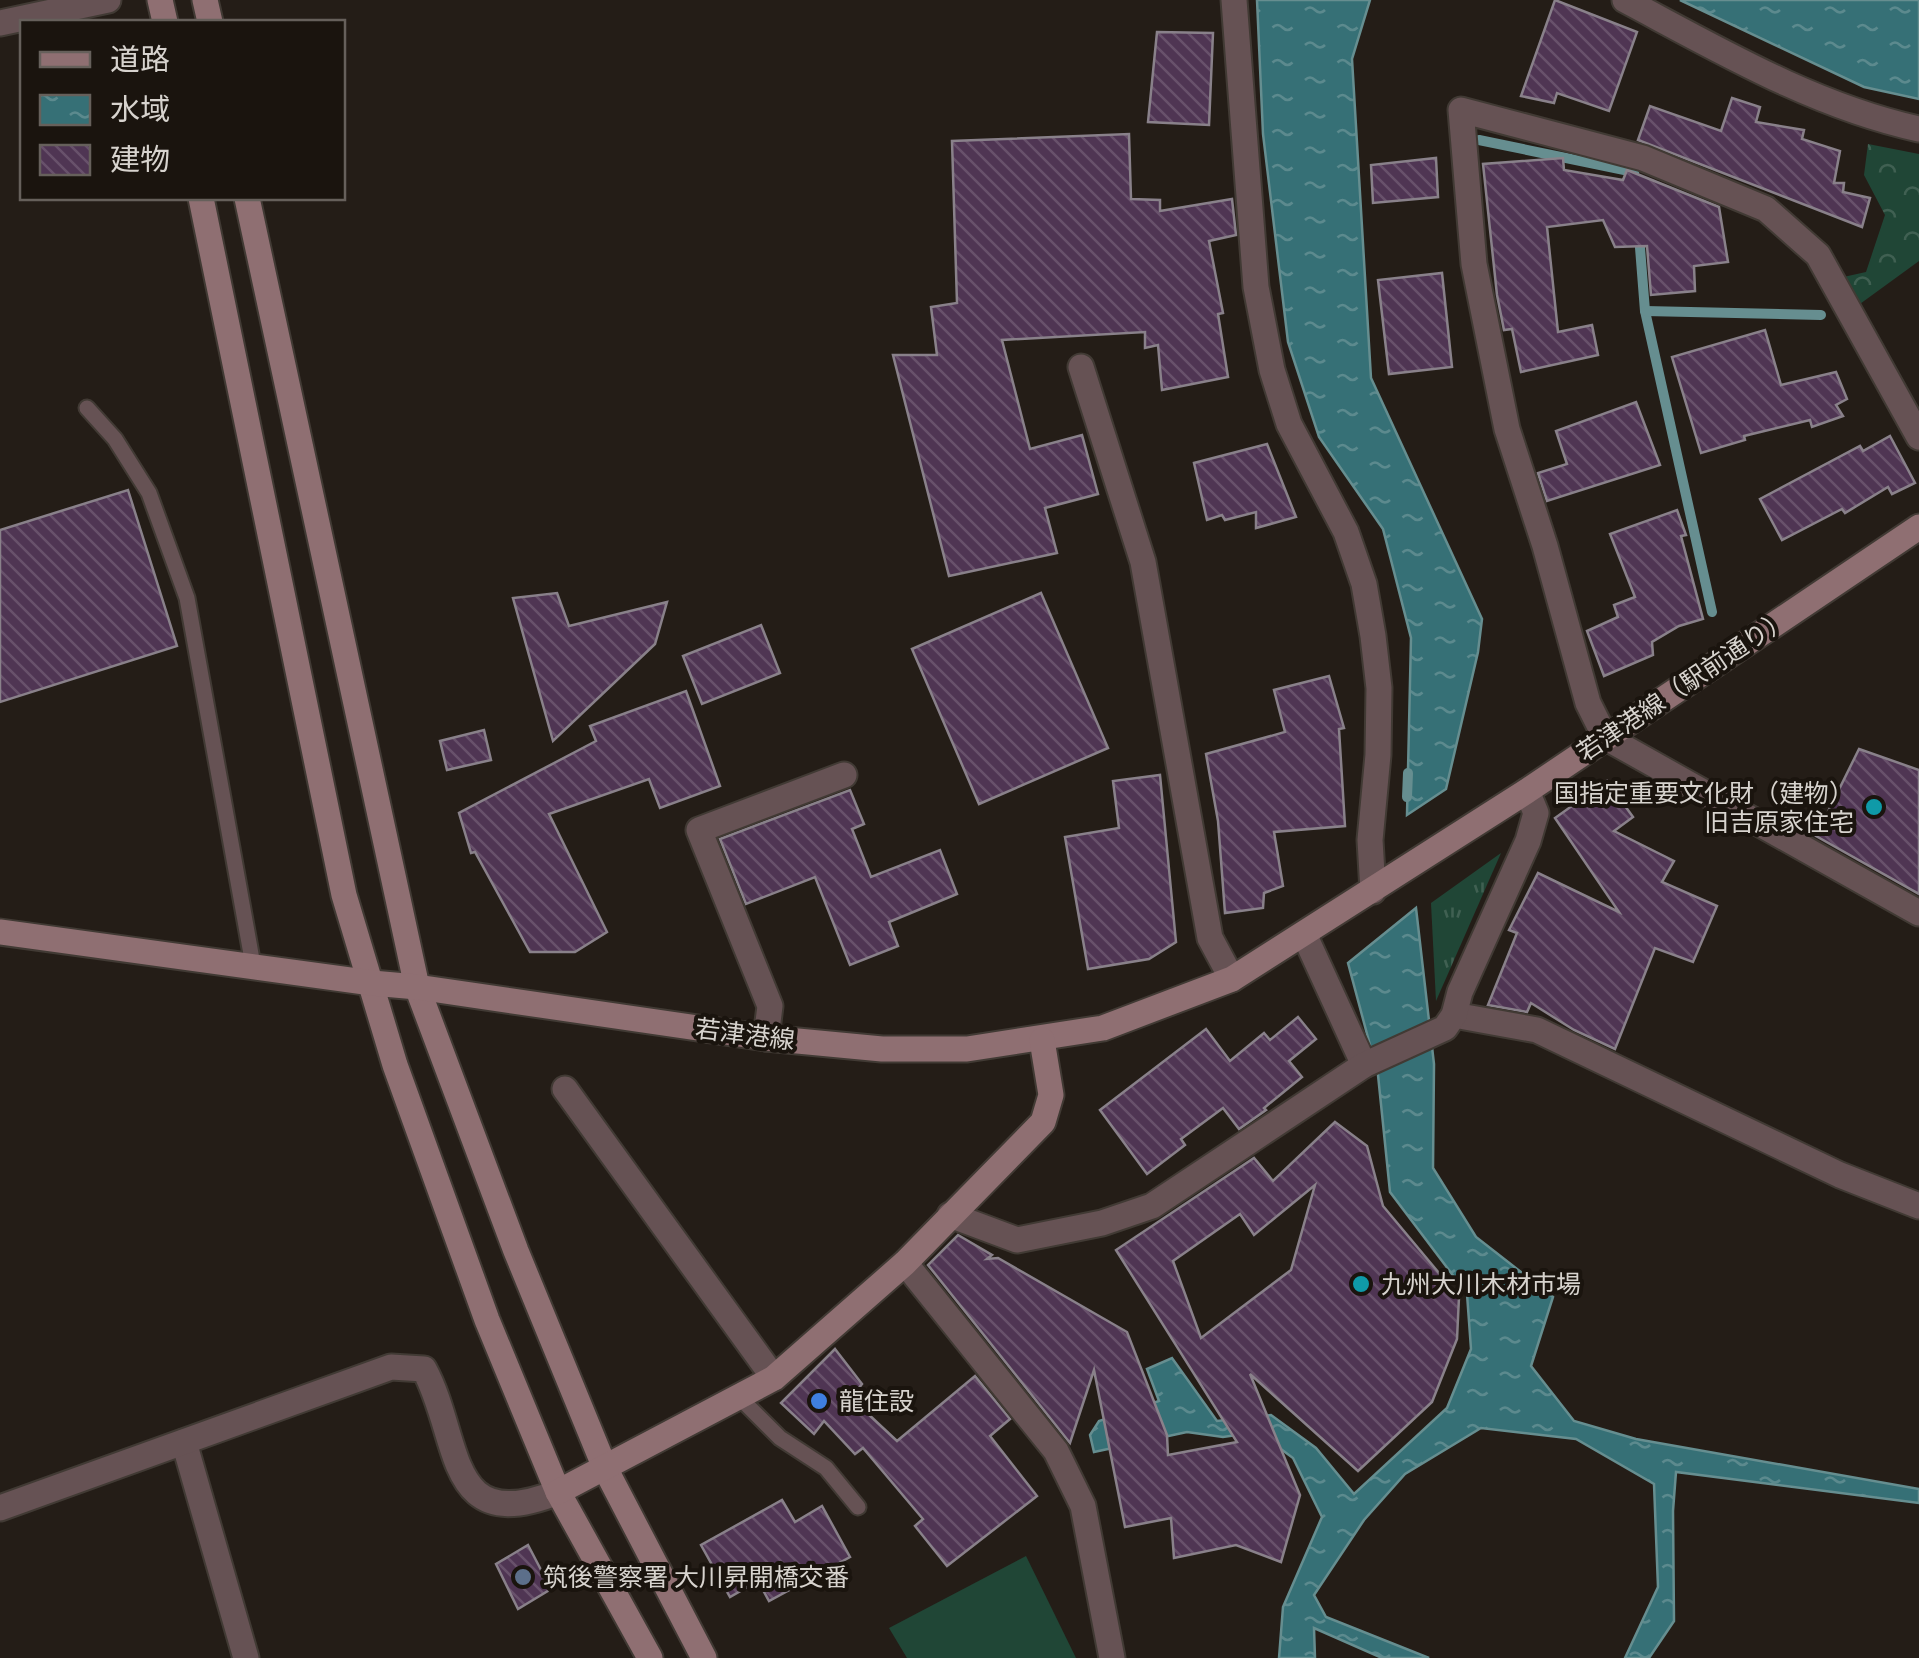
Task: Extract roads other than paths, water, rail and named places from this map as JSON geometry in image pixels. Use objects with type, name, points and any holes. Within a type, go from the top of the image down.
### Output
[{"type":"street","points":[[0,23],[108,0]]},
{"type":"street","points":[[1234,0],[1256,287],[1272,370],[1289,424],[1346,532],[1364,584],[1373,636],[1379,688],[1370,840],[1373,891]]},
{"type":"street","points":[[1625,0],[1761,72],[1870,118],[1919,129]]},
{"type":"street","points":[[1919,438],[1818,255],[1766,209],[1643,158],[1461,110],[1474,264],[1507,429],[1545,546],[1588,702],[1605,738],[1919,913]]},
{"type":"street","points":[[200,200],[344,895],[395,1065],[447,1212],[558,1492],[650,1658]]},
{"type":"street","points":[[248,200],[417,987],[516,1251],[606,1468],[704,1658]]},
{"type":"street","points":[[1081,367],[1142,562],[1210,938],[1232,980]]},
{"type":"street","name":"若津港線（駅前通り）","points":[[1446,844],[1919,526]]},
{"type":"street","points":[[766,1038],[770,1006],[700,830],[844,774]]},
{"type":"street","points":[[1450,1022],[1528,841],[1536,812],[1527,791]]},
{"type":"street","name":"若津港線","points":[[0,932],[766,1038],[882,1049],[967,1049],[1103,1028],[1232,980],[1446,844]]},
{"type":"street","points":[[1304,934],[1364,1066]]},
{"type":"street","points":[[950,1215],[1017,1240],[1102,1223],[1152,1206],[1364,1066],[1450,1022],[1536,1030],[1840,1175],[1919,1206]]},
{"type":"street","points":[[0,1508],[391,1367],[424,1369],[437,1392],[454,1454],[472,1492],[497,1505],[530,1504],[558,1492],[774,1378],[905,1262],[1043,1122],[1051,1095],[1042,1040]]},
{"type":"street","points":[[566,1089],[774,1378]]},
{"type":"street","points":[[905,1262],[1056,1450],[1083,1506],[1112,1658]]},
{"type":"street","points":[[184,1442],[246,1658]]},
{"type":"lane","points":[[87,408],[115,439],[149,493],[187,598],[253,965]]},
{"type":"lane","points":[[739,1397],[780,1438],[826,1468],[858,1507]]},
{"type":"water","points":[[1257,0],[1370,0],[1352,59],[1371,378],[1482,619],[1446,789],[1407,815],[1411,638],[1383,529],[1319,437],[1288,342],[1263,134]]},
{"type":"water","points":[[1680,0],[1919,0],[1919,99],[1864,87]]},
{"type":"water","points":[[1416,908],[1434,1064],[1433,1168],[1476,1237],[1553,1297],[1531,1366],[1574,1421],[1636,1439],[1919,1489],[1919,1503],[1676,1472],[1674,1621],[1649,1658],[1625,1658],[1658,1587],[1654,1484],[1576,1439],[1481,1428],[1405,1474],[1364,1520],[1314,1595],[1326,1617],[1429,1658],[1382,1658],[1314,1628],[1315,1658],[1279,1658],[1283,1607],[1322,1517],[1293,1458],[1258,1432],[1223,1437],[1187,1432],[1094,1452],[1090,1435],[1099,1421],[1159,1401],[1147,1369],[1172,1358],[1217,1421],[1271,1415],[1316,1448],[1354,1494],[1447,1408],[1471,1349],[1467,1294],[1390,1192],[1378,1075],[1348,963]]},
{"type":"waterway","points":[[1479,140],[1634,172],[1635,184]]},
{"type":"waterway","points":[[1639,235],[1645,311],[1712,612]]},
{"type":"waterway","points":[[1645,311],[1821,315]]},
{"type":"waterway","points":[[1407,797],[1408,773]]},
{"type":"place","name":"国指定重要文化財（建物） 旧吉原家住宅","points":[[1874,807]]},
{"type":"place","name":"九州大川木材市場","points":[[1361,1284]]},
{"type":"place","name":"龍住設","points":[[819,1401]]},
{"type":"place","name":"筑後警察署 大川昇開橋交番","points":[[523,1577]]}]
